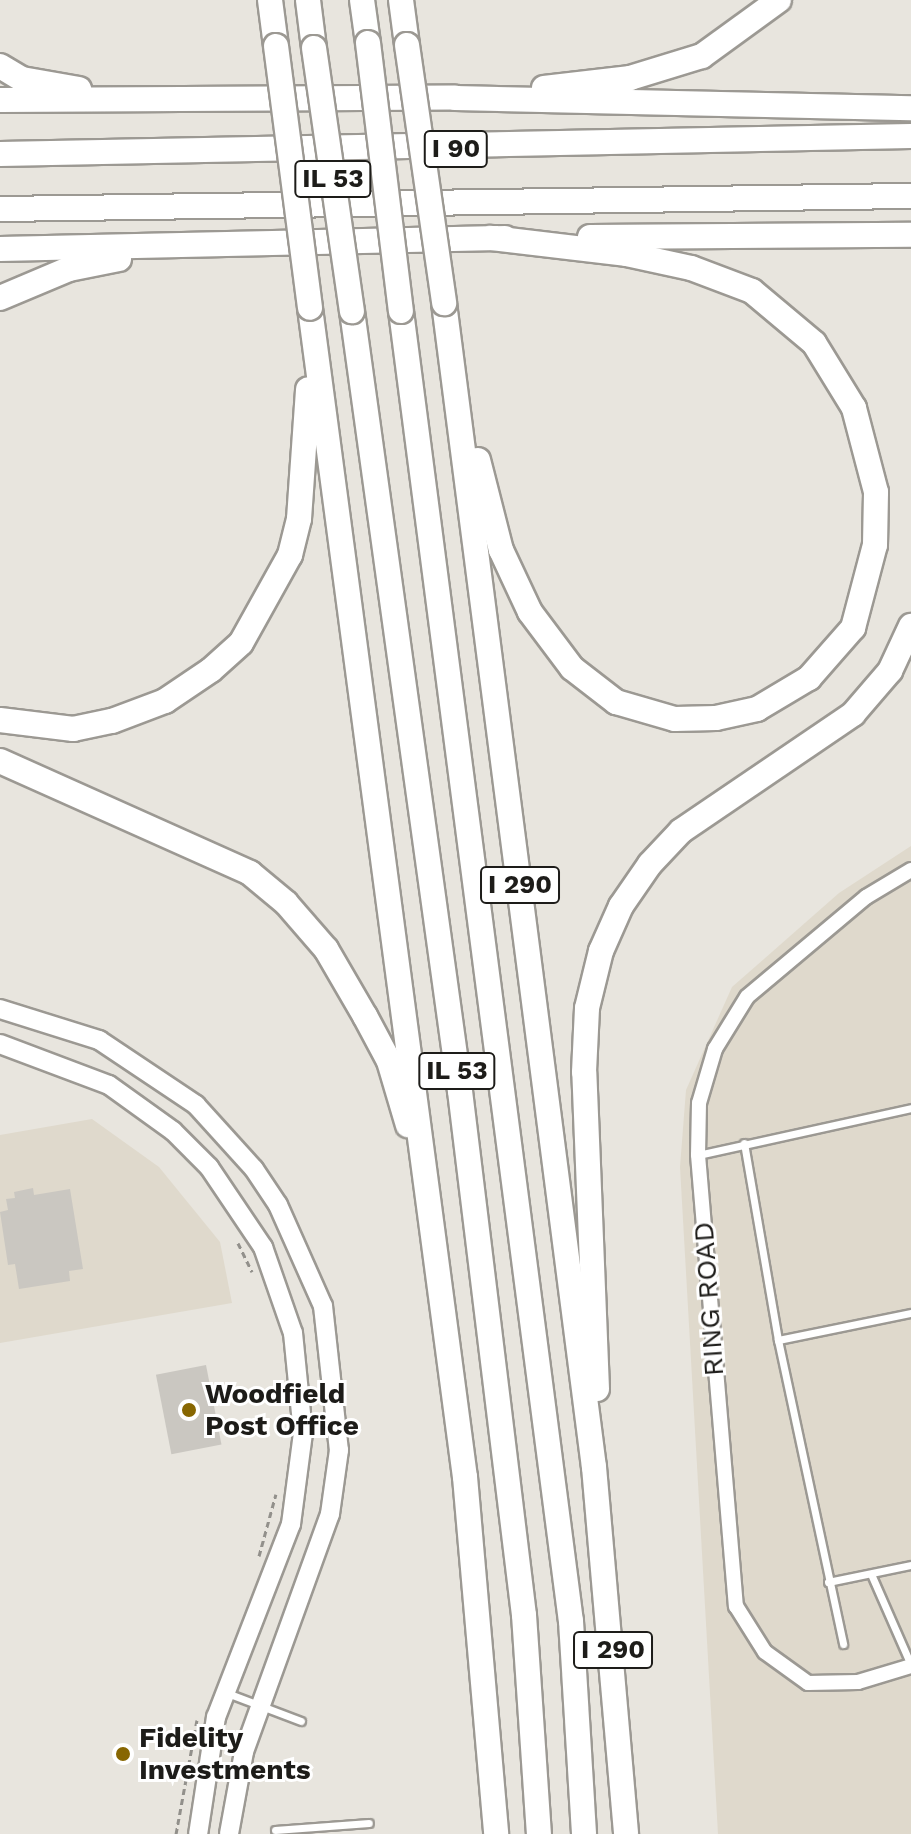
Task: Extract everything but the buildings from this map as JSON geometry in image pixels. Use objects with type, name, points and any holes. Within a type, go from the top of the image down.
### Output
[{"type":"highway","points":[[257,0],[275,41]]},
{"type":"highway","points":[[0,720],[73,729],[112,721],[165,701],[241,643],[290,555],[299,519],[311,339],[310,308],[270,0]]},
{"type":"highway","name":"IL 53","points":[[308,0],[462,1106],[524,1615],[539,1834]]},
{"type":"highway","name":"IL 53","points":[[362,0],[563,1559],[584,1834]]},
{"type":"highway","name":"I 290","points":[[401,0],[451,355],[594,1467],[626,1834]]},
{"type":"highway","points":[[455,98],[630,78],[670,66],[725,44],[779,0]]},
{"type":"highway","points":[[0,66],[22,79],[176,103]]},
{"type":"highway","points":[[0,100],[176,103],[455,98],[911,108]]},
{"type":"highway","name":"I 90","points":[[0,154],[911,136]]},
{"type":"highway","name":"I 90","points":[[0,209],[911,196]]},
{"type":"highway","points":[[0,249],[491,238],[911,235]]},
{"type":"highway","points":[[451,355],[501,550],[546,636],[602,693],[635,710],[675,719],[716,718],[757,709],[809,678],[853,628],[875,545],[876,492],[854,408],[814,343],[752,291],[691,268],[626,254],[491,238]]},
{"type":"highway","points":[[0,298],[69,269],[172,247]]},
{"type":"highway","points":[[311,339],[432,1209],[465,1477],[496,1834]]},
{"type":"highway","points":[[594,1467],[598,1341],[589,1248],[584,1072],[587,1008],[601,951],[621,906],[650,864],[681,831],[853,714],[890,671],[911,626]]},
{"type":"highway","points":[[0,761],[250,873],[286,903],[326,949],[389,1061],[432,1209]]},
{"type":"street","name":"RING ROAD","points":[[911,870],[866,897],[747,997],[715,1049],[699,1103],[698,1155],[736,1606],[765,1652],[808,1683],[858,1682],[911,1665]]},
{"type":"street","points":[[0,1009],[99,1040],[196,1105],[254,1169],[311,1271],[331,1342],[339,1450],[330,1514],[260,1705],[229,1811],[229,1834]]},
{"type":"street","points":[[0,1044],[109,1085],[173,1131],[209,1167],[275,1273],[303,1390],[298,1481],[273,1581],[216,1717],[198,1834]]},
{"type":"lane","points":[[698,1155],[911,1108]]},
{"type":"lane","points":[[744,1143],[778,1340],[843,1644]]},
{"type":"lane","points":[[778,1340],[911,1313]]},
{"type":"lane","points":[[828,1582],[911,1565]]},
{"type":"lane","points":[[871,1574],[911,1665]]},
{"type":"lane","points":[[227,1693],[301,1721]]},
{"type":"lane","points":[[275,1830],[369,1823]]},
{"type":"path","points":[[232,1231],[257,1284]]},
{"type":"path","points":[[254,1569],[277,1491]]},
{"type":"path","points":[[176,1834],[198,1718]]},
{"type":"shaded area","points":[[911,846],[911,1834],[718,1834],[680,1167],[686,1090],[732,987],[839,893]]},
{"type":"shaded area","points":[[92,1119],[159,1167],[220,1242],[232,1303],[0,1343],[0,1135]]},
{"type":"place","name":"Woodfield Post Office","points":[[189,1410]]},
{"type":"place","name":"Fidelity Investments","points":[[123,1754]]}]
